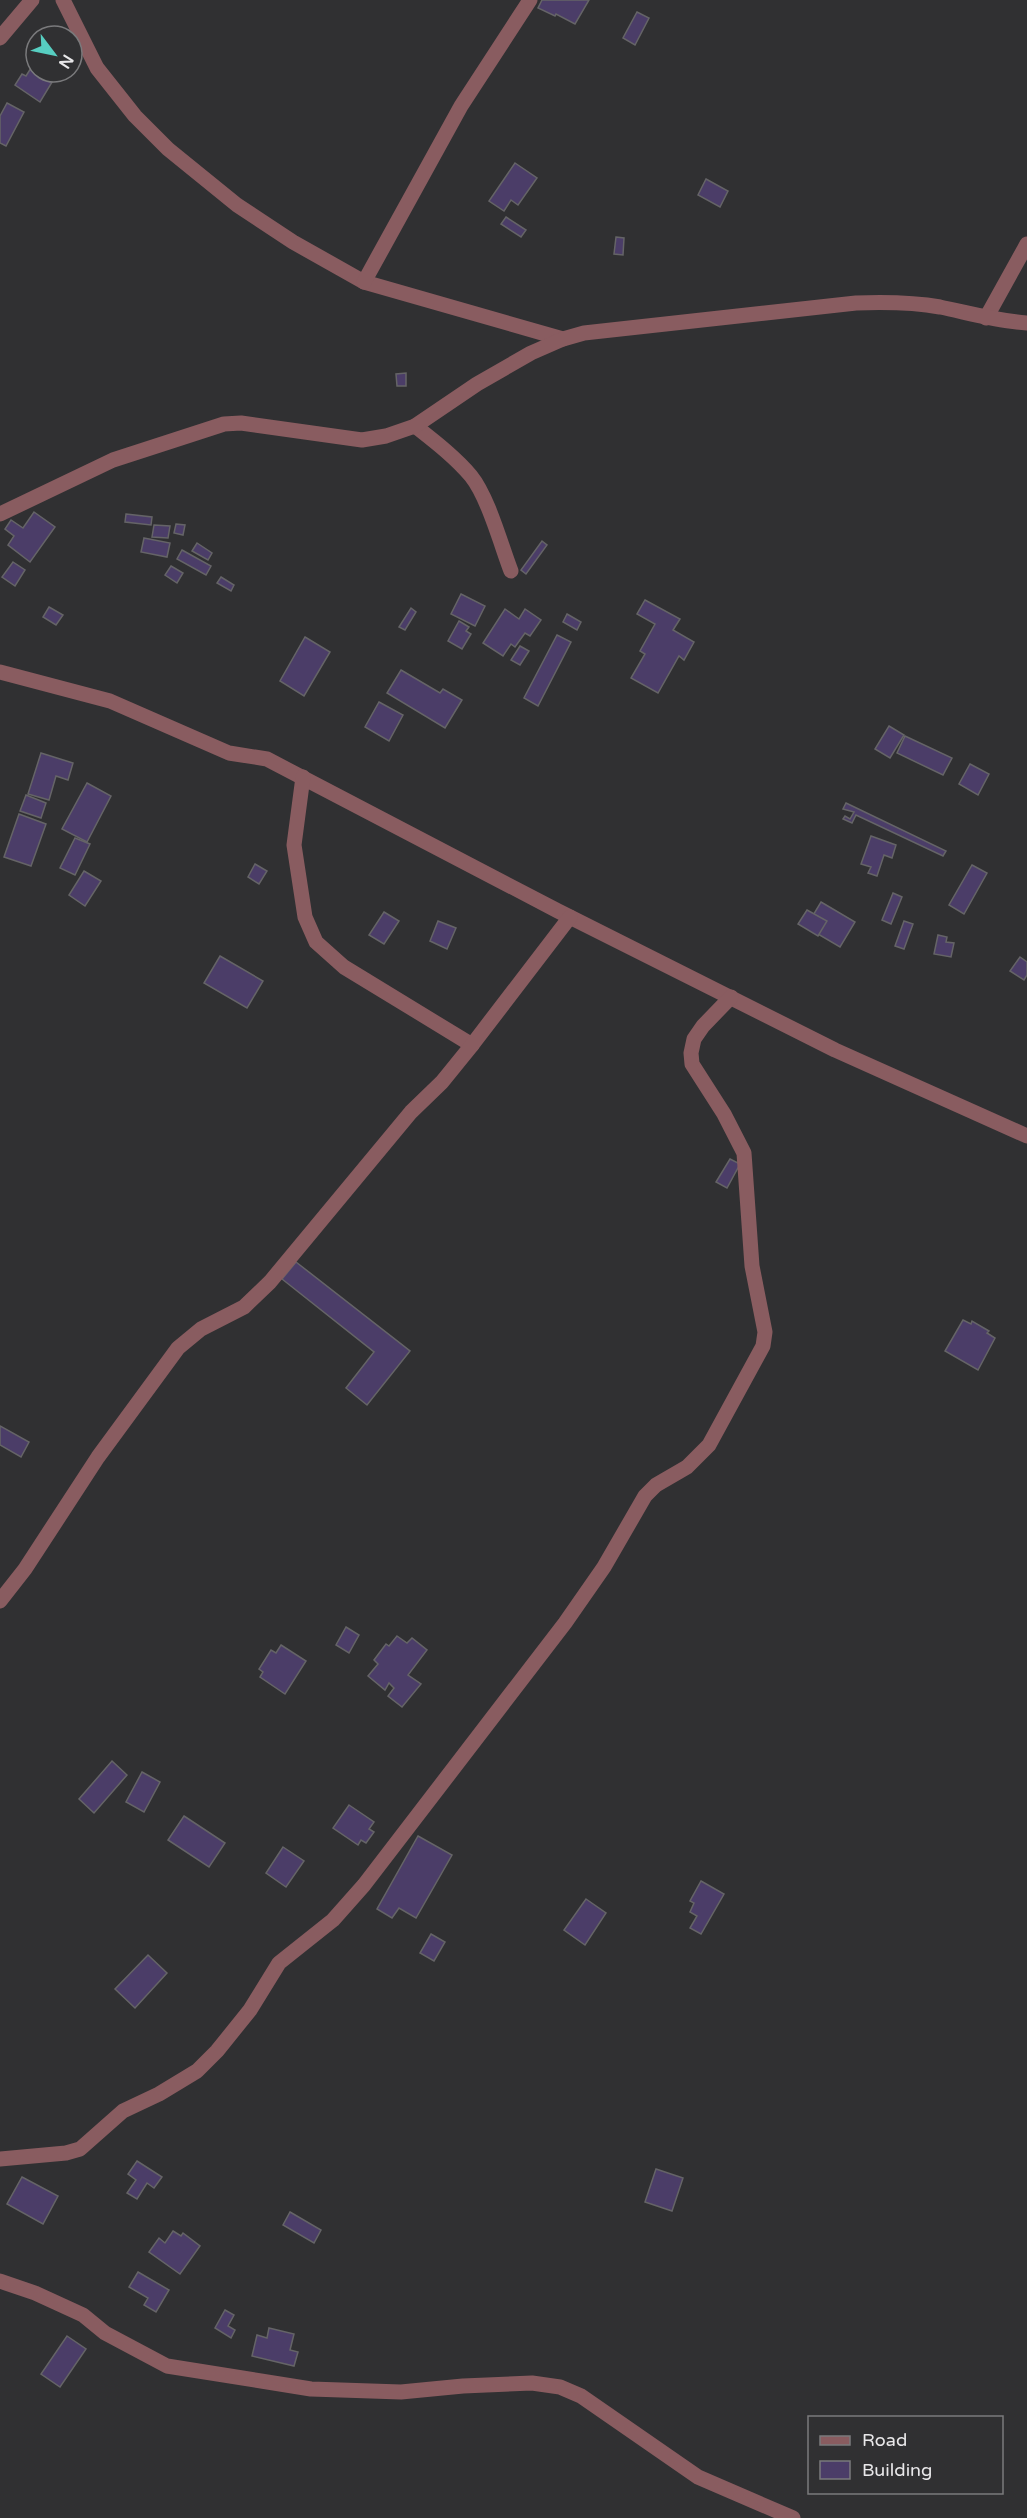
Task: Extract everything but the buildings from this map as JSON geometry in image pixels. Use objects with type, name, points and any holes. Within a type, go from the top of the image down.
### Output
[{"type":"street","points":[[0,38],[32,0]]},
{"type":"street","points":[[63,0],[97,68],[135,116],[168,149],[237,205],[293,242],[364,282],[563,339]]},
{"type":"street","points":[[364,282],[461,106],[530,0]]},
{"type":"street","points":[[986,318],[1027,244]]},
{"type":"street","points":[[0,514],[113,460],[224,424],[254,424],[362,440],[386,436],[415,426],[477,384],[531,353],[563,339],[584,333],[856,303],[906,303],[1027,323]]},
{"type":"street","points":[[415,426],[448,453],[472,477],[486,506],[511,572]]},
{"type":"street","points":[[0,672],[110,701],[229,753],[267,759],[570,917],[835,1050],[1027,1136]]},
{"type":"street","points":[[303,777],[294,844],[305,917],[316,942],[344,967],[472,1045]]},
{"type":"street","points":[[0,1601],[25,1569],[98,1457],[178,1348],[201,1329],[244,1307],[270,1282],[405,1120],[442,1082],[570,917]]},
{"type":"street","points":[[0,2159],[66,2153],[80,2149],[123,2111],[159,2094],[197,2071],[218,2051],[250,2010],[279,1963],[333,1920],[364,1885],[565,1623],[603,1567],[645,1496],[656,1485],[687,1467],[709,1445],[763,1346],[765,1332],[752,1266],[744,1153],[712,1093],[692,1064],[691,1053],[694,1039],[703,1026],[731,997]]},
{"type":"street","points":[[0,2281],[35,2293],[83,2315],[105,2333],[166,2366],[311,2390],[401,2392],[532,2383],[560,2388],[581,2396],[698,2477],[793,2518]]}]
